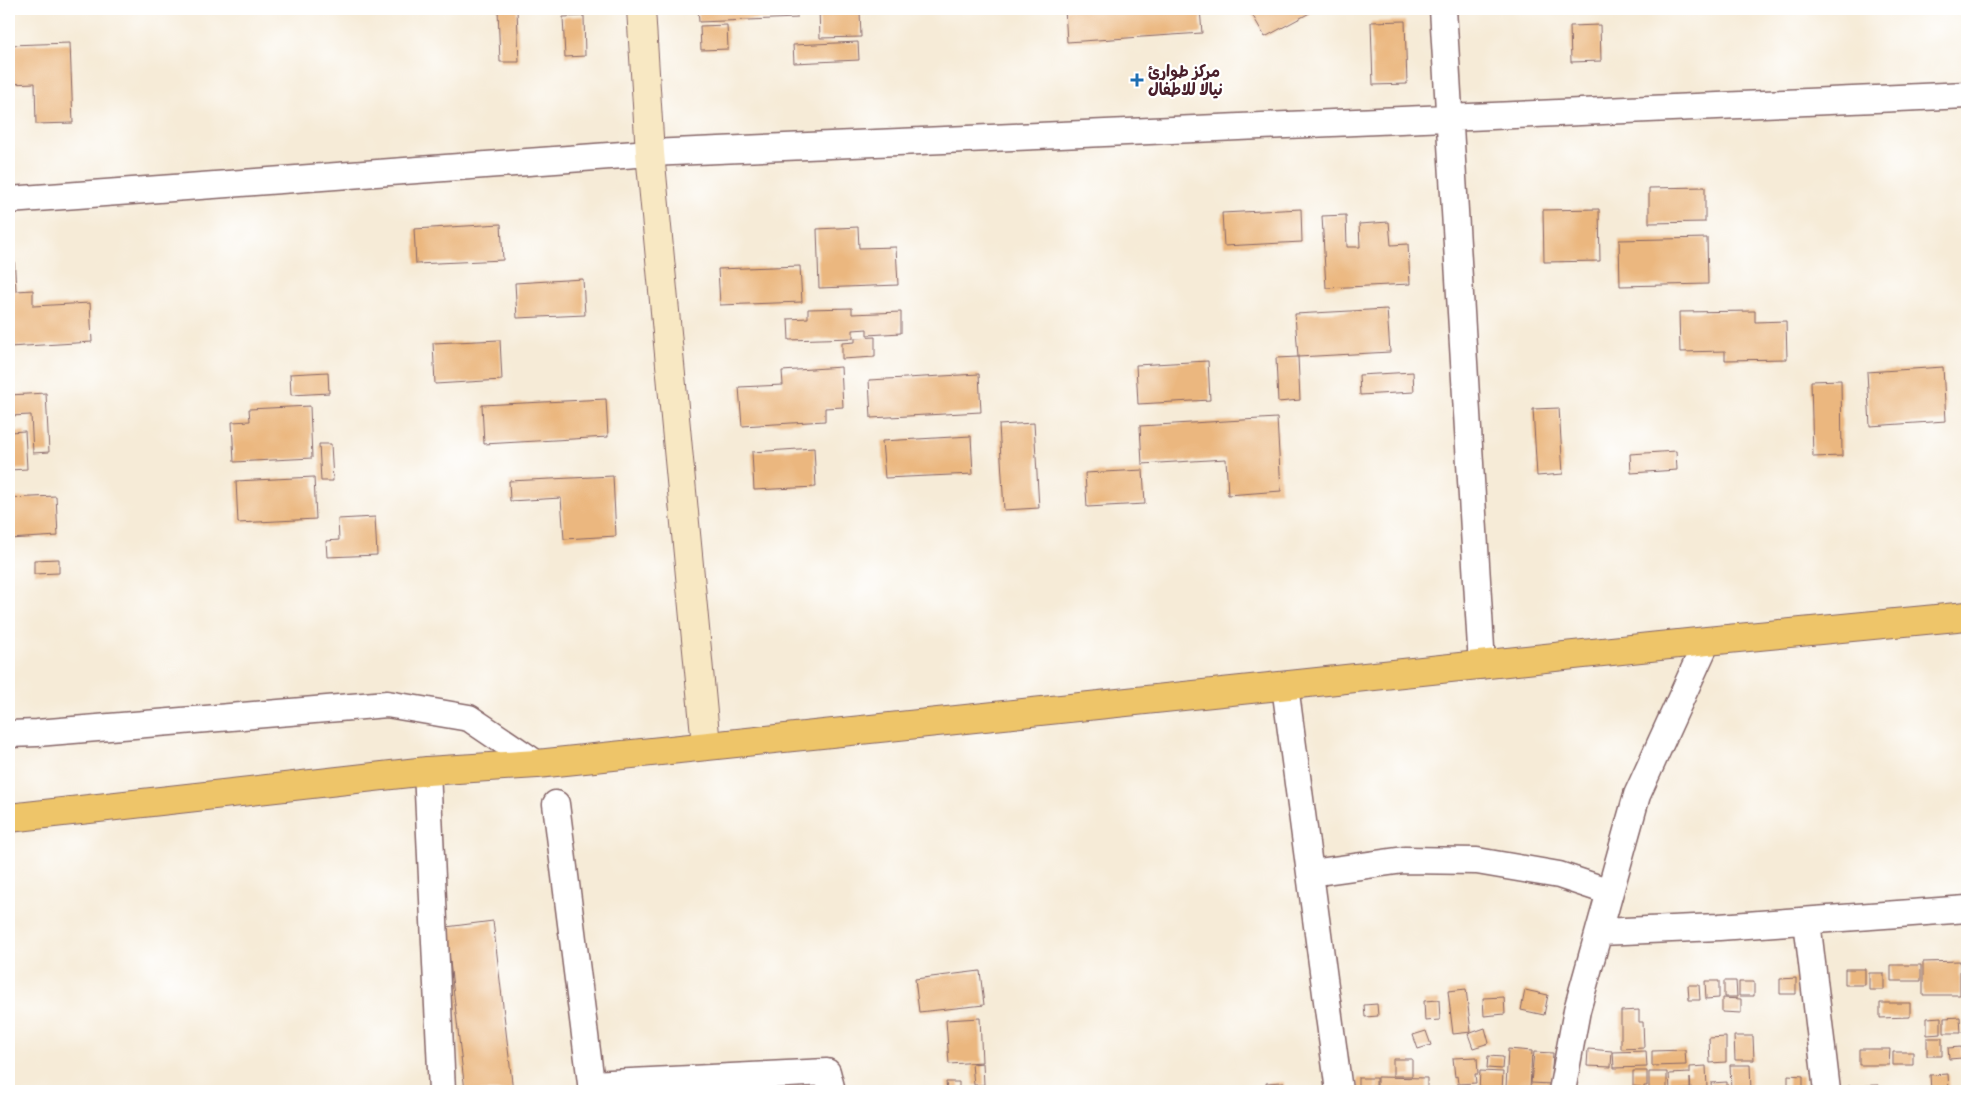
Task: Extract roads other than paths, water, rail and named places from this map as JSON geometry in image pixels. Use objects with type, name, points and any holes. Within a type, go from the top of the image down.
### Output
[{"type":"highway","points":[[9,818],[427,771],[537,764],[1482,664],[1967,616]]},
{"type":"street","points":[[641,9],[650,154],[706,745]]},
{"type":"street","points":[[1443,9],[1482,664]]},
{"type":"street","points":[[9,200],[650,154],[1967,95]]},
{"type":"street","points":[[1562,1091],[1577,1010],[1637,795],[1707,641]]},
{"type":"street","points":[[1285,686],[1339,1091]]},
{"type":"street","points":[[9,734],[37,734],[387,704],[469,718],[537,764]]},
{"type":"street","points":[[427,771],[442,1091]]},
{"type":"street","points":[[556,804],[591,1088],[827,1072],[832,1091]]},
{"type":"street","points":[[1311,873],[1404,860],[1477,861],[1558,875],[1610,892]]},
{"type":"street","points":[[1600,932],[1719,927],[1967,909]]},
{"type":"street","points":[[1807,921],[1827,1091]]},
{"type":"place","name":"مركز طوارئ نيالا للاطفال","points":[[1137,80]]}]
